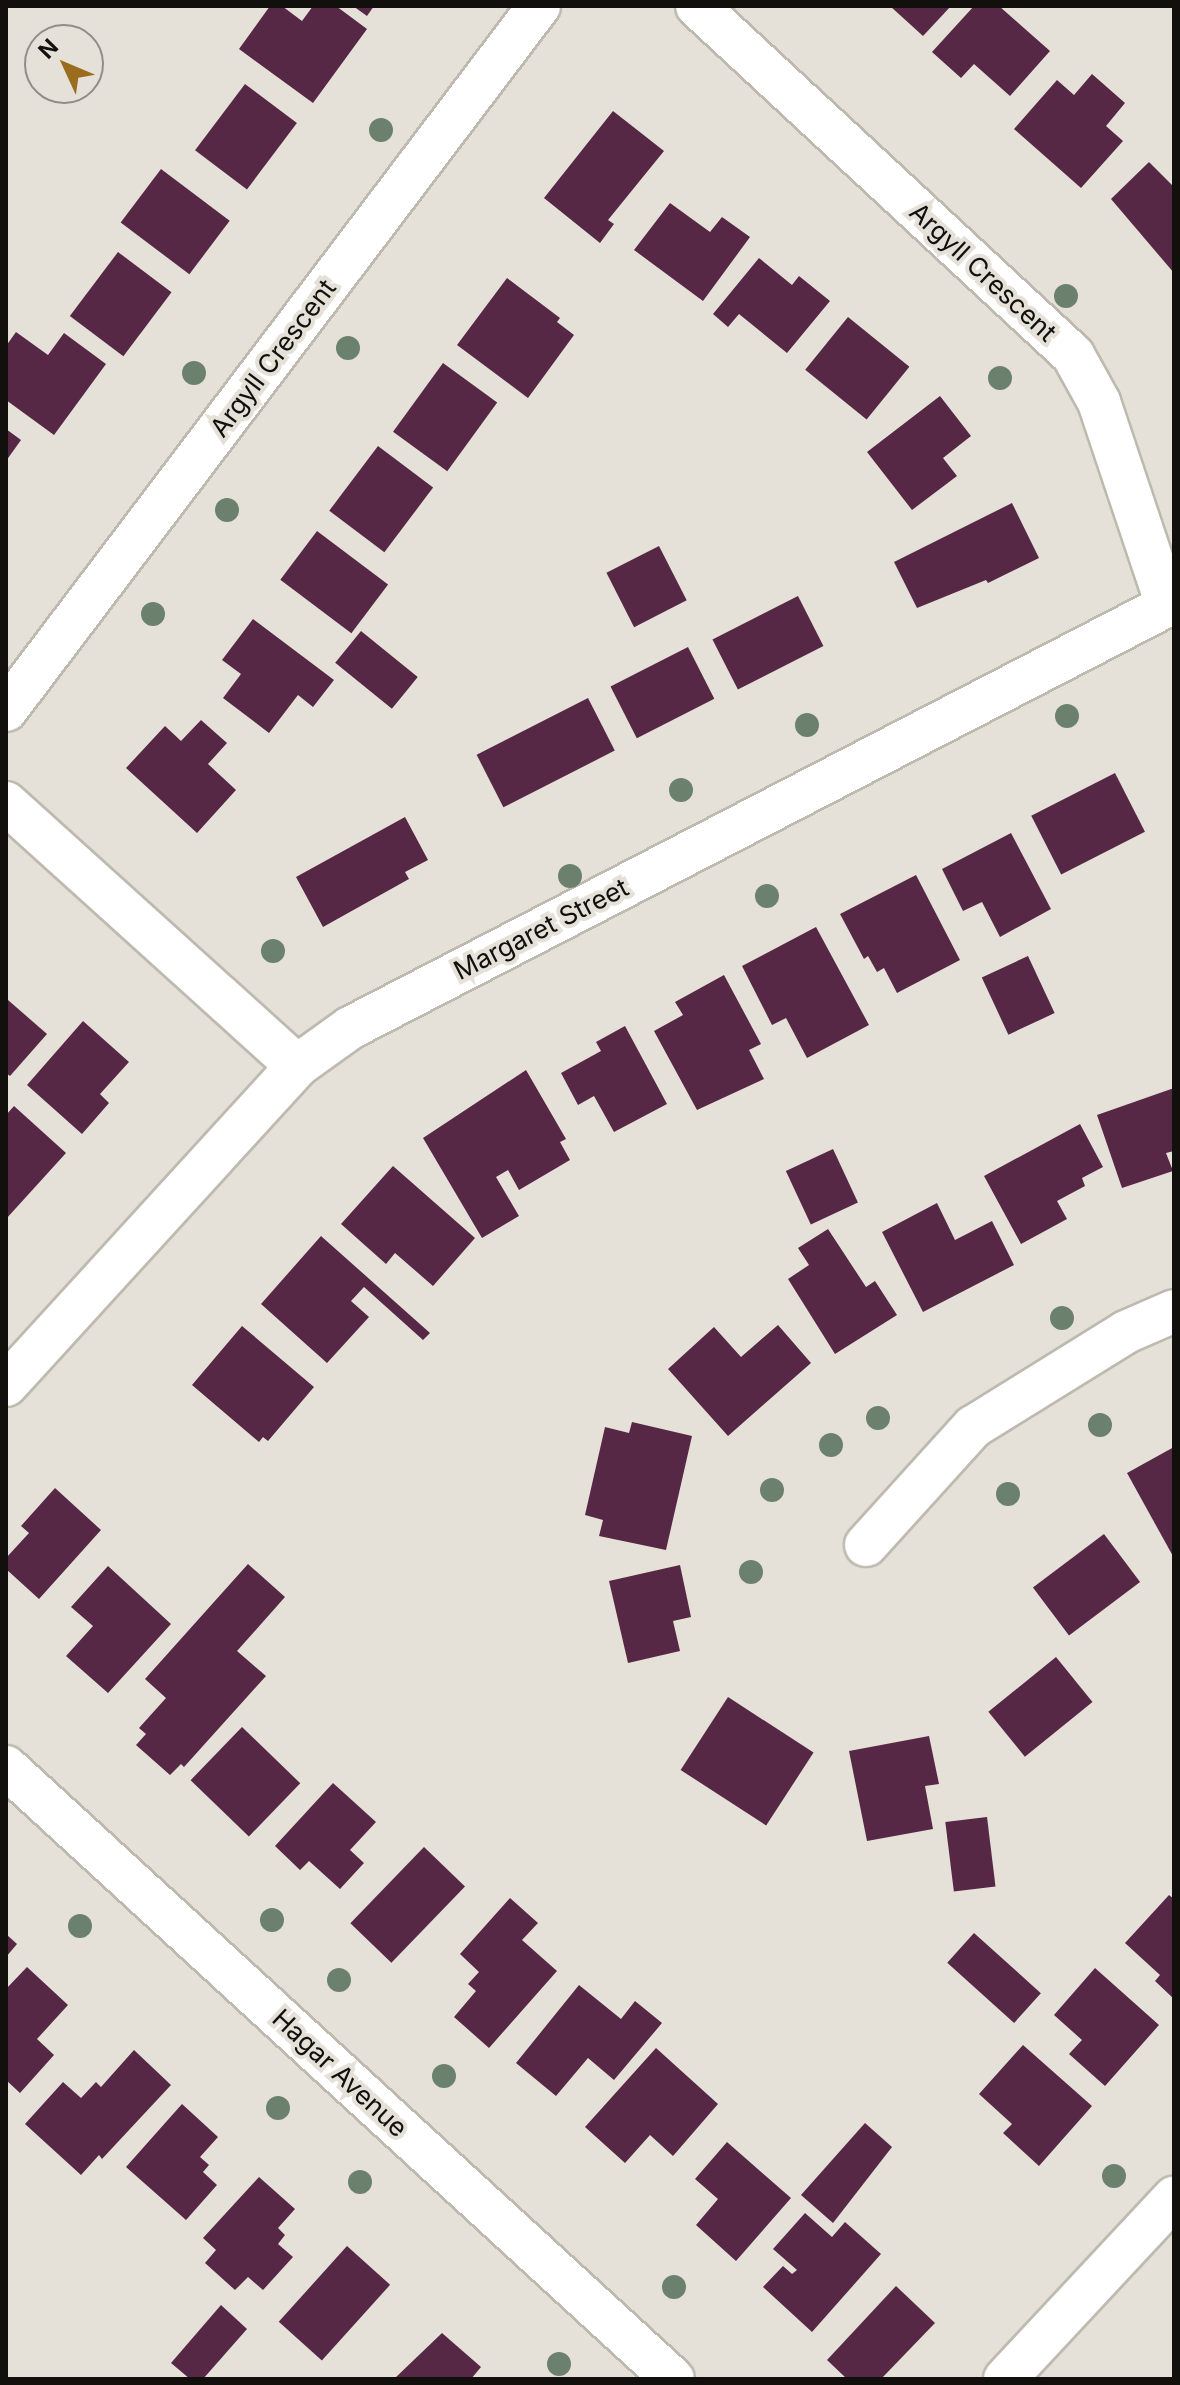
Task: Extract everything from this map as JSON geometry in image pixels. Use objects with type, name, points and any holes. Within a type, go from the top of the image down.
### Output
[{"type":"street","name":"Argyll Crescent","points":[[6,710],[539,6]]},
{"type":"street","name":"Argyll Crescent","points":[[697,6],[1073,355],[1099,402],[1171,604]]},
{"type":"street","name":"Margaret Street","points":[[6,1385],[297,1066],[350,1028],[1171,604]]},
{"type":"street","points":[[6,803],[297,1066]]},
{"type":"street","points":[[866,1545],[973,1427],[1126,1332],[1174,1311]]},
{"type":"street","name":"Hagar Avenue","points":[[6,1767],[673,2379]]},
{"type":"street","points":[[1005,2379],[1174,2198]]},
{"type":"building","points":[[270,6],[282,6],[302,21],[313,6],[336,6],[367,29],[313,103],[239,49]]},
{"type":"building","points":[[353,6],[374,6],[367,16]]},
{"type":"building","points":[[890,6],[951,6],[923,36]]},
{"type":"building","points":[[974,6],[999,6],[1050,51],[1010,96],[974,64],[961,78],[932,52]]},
{"type":"building","points":[[1092,74],[1125,103],[1106,126],[1123,141],[1081,188],[1014,129],[1057,80],[1074,95]]},
{"type":"building","points":[[245,84],[297,123],[247,189],[195,150]]},
{"type":"building","points":[[613,111],[664,151],[608,220],[614,224],[600,243],[544,198]]},
{"type":"building","points":[[1149,162],[1174,187],[1174,273],[1111,199]]},
{"type":"building","points":[[161,169],[230,221],[189,274],[121,223]]},
{"type":"building","points":[[670,203],[710,232],[722,217],[750,237],[703,301],[634,250]]},
{"type":"building","points":[[118,252],[172,292],[123,356],[70,316]]},
{"type":"building","points":[[759,258],[792,285],[799,276],[830,301],[787,353],[739,314],[728,327],[713,314]]},
{"type":"building","points":[[507,278],[560,318],[557,322],[574,335],[528,398],[457,345]]},
{"type":"building","points":[[848,317],[909,367],[867,420],[805,370]]},
{"type":"building","points":[[16,332],[48,355],[64,333],[106,364],[54,435],[6,400],[6,346]]},
{"type":"building","points":[[443,363],[497,402],[447,471],[393,432]]},
{"type":"building","points":[[940,396],[971,436],[943,458],[957,476],[912,510],[867,452]]},
{"type":"building","points":[[6,429],[21,440],[6,461]]},
{"type":"building","points":[[378,446],[433,488],[384,552],[329,511]]},
{"type":"building","points":[[1012,503],[1039,558],[988,583],[986,580],[917,608],[894,562]]},
{"type":"building","points":[[317,531],[388,585],[351,633],[280,580]]},
{"type":"building","points":[[659,546],[687,600],[634,627],[606,573]]},
{"type":"building","points":[[798,596],[823,646],[738,689],[712,640]]},
{"type":"building","points":[[253,619],[334,680],[313,707],[298,695],[269,733],[223,698],[241,674],[222,660]]},
{"type":"building","points":[[361,631],[418,677],[392,709],[335,663]]},
{"type":"building","points":[[688,647],[714,699],[637,738],[610,686]]},
{"type":"building","points":[[588,698],[615,751],[503,807],[477,755]]},
{"type":"building","points":[[201,720],[227,743],[208,764],[236,790],[197,833],[126,768],[165,726],[181,741]]},
{"type":"building","points":[[1115,773],[1145,832],[1061,874],[1031,816]]},
{"type":"building","points":[[405,817],[428,860],[405,872],[409,879],[323,927],[296,877]]},
{"type":"building","points":[[1011,833],[1051,909],[1000,937],[982,902],[963,911],[942,869]]},
{"type":"building","points":[[916,875],[960,960],[897,993],[884,968],[877,972],[868,956],[864,959],[840,914]]},
{"type":"building","points":[[816,927],[869,1025],[807,1058],[786,1018],[772,1025],[742,966]]},
{"type":"building","points":[[1028,956],[1055,1013],[1008,1035],[982,978]]},
{"type":"building","points":[[724,975],[761,1044],[749,1050],[764,1079],[697,1110],[654,1031],[683,1015],[675,1002]]},
{"type":"building","points":[[8,1000],[47,1034],[10,1076],[6,1073]]},
{"type":"building","points":[[83,1021],[129,1062],[100,1094],[109,1103],[82,1134],[27,1085]]},
{"type":"building","points":[[625,1026],[667,1104],[614,1132],[594,1096],[578,1105],[561,1073],[601,1051],[596,1042]]},
{"type":"building","points":[[526,1070],[566,1139],[560,1142],[570,1160],[519,1190],[508,1170],[496,1177],[519,1216],[482,1238],[423,1138]]},
{"type":"building","points":[[1174,1088],[1174,1151],[1166,1153],[1173,1171],[1122,1188],[1097,1115]]},
{"type":"building","points":[[14,1106],[66,1153],[6,1219],[6,1115]]},
{"type":"building","points":[[1080,1124],[1103,1167],[1082,1178],[1085,1186],[1057,1201],[1067,1219],[1021,1244],[984,1176]]},
{"type":"building","points":[[833,1149],[858,1202],[811,1224],[786,1171]]},
{"type":"building","points":[[393,1166],[475,1238],[433,1286],[395,1253],[386,1264],[341,1224]]},
{"type":"building","points":[[937,1203],[955,1240],[992,1221],[1014,1265],[923,1312],[882,1232]]},
{"type":"building","points":[[828,1229],[866,1287],[875,1281],[897,1315],[835,1354],[788,1279],[809,1265],[798,1248]]},
{"type":"building","points":[[321,1236],[430,1333],[423,1340],[364,1287],[351,1301],[369,1317],[327,1363],[261,1304]]},
{"type":"building","points":[[778,1325],[811,1363],[728,1436],[668,1369],[714,1327],[741,1357]]},
{"type":"building","points":[[242,1326],[314,1387],[268,1441],[263,1437],[259,1442],[192,1385]]},
{"type":"building","points":[[632,1422],[692,1436],[666,1550],[599,1536],[603,1520],[585,1515],[605,1427],[629,1433]]},
{"type":"building","points":[[1174,1447],[1174,1558],[1127,1473]]},
{"type":"building","points":[[55,1488],[101,1530],[39,1599],[6,1569],[6,1558],[29,1533],[21,1526]]},
{"type":"building","points":[[1104,1534],[1140,1582],[1069,1635],[1033,1588]]},
{"type":"building","points":[[248,1564],[285,1597],[237,1651],[266,1676],[184,1767],[181,1764],[170,1775],[136,1745],[146,1734],[139,1728],[166,1698],[145,1679]]},
{"type":"building","points":[[680,1565],[691,1617],[673,1621],[680,1651],[628,1663],[609,1581]]},
{"type":"building","points":[[108,1566],[171,1624],[108,1693],[66,1656],[93,1626],[71,1607]]},
{"type":"building","points":[[1056,1657],[1093,1702],[1025,1757],[988,1712]]},
{"type":"building","points":[[728,1697],[814,1753],[766,1826],[681,1770]]},
{"type":"building","points":[[242,1727],[300,1783],[249,1836],[191,1780]]},
{"type":"building","points":[[929,1736],[939,1784],[925,1786],[933,1829],[867,1841],[849,1751]]},
{"type":"building","points":[[333,1783],[376,1822],[350,1850],[364,1863],[340,1889],[309,1861],[300,1870],[275,1846]]},
{"type":"building","points":[[987,1817],[996,1886],[954,1892],[945,1822]]},
{"type":"building","points":[[424,1847],[465,1887],[391,1963],[350,1923]]},
{"type":"building","points":[[1169,1895],[1174,1899],[1174,1999],[1155,1981],[1160,1975],[1125,1943]]},
{"type":"building","points":[[510,1898],[538,1923],[522,1940],[557,1971],[489,2048],[454,2017],[476,1991],[468,1984],[479,1972],[460,1954]]},
{"type":"building","points":[[974,1933],[1041,1993],[1014,2023],[947,1963]]},
{"type":"building","points":[[6,1934],[17,1944],[6,1957]]},
{"type":"building","points":[[27,1967],[68,2005],[37,2039],[54,2055],[20,2093],[6,2080],[6,1989]]},
{"type":"building","points":[[1095,1968],[1159,2025],[1105,2086],[1069,2054],[1082,2040],[1054,2015]]},
{"type":"building","points":[[579,1985],[621,2019],[635,2001],[662,2023],[614,2080],[588,2058],[556,2096],[516,2063]]},
{"type":"building","points":[[1023,2045],[1092,2106],[1039,2166],[1003,2133],[1012,2124],[979,2094]]},
{"type":"building","points":[[656,2048],[718,2104],[673,2156],[650,2135],[625,2163],[585,2127]]},
{"type":"building","points":[[134,2050],[171,2085],[102,2159],[99,2155],[81,2175],[25,2124],[63,2082],[81,2098],[96,2082],[101,2087]]},
{"type":"building","points":[[182,2104],[218,2137],[200,2157],[209,2165],[203,2172],[217,2185],[186,2220],[126,2167]]},
{"type":"building","points":[[865,2123],[892,2147],[833,2223],[801,2195]]},
{"type":"building","points":[[727,2142],[791,2198],[736,2261],[696,2225],[718,2199],[695,2179]]},
{"type":"building","points":[[259,2177],[295,2209],[278,2228],[285,2235],[278,2244],[293,2257],[263,2290],[248,2277],[235,2290],[205,2263],[216,2250],[203,2238]]},
{"type":"building","points":[[805,2213],[832,2237],[845,2222],[881,2254],[812,2332],[763,2287],[783,2266],[792,2274],[797,2270],[773,2249]]},
{"type":"building","points":[[347,2246],[390,2285],[322,2361],[279,2322]]},
{"type":"building","points":[[896,2286],[935,2323],[881,2379],[847,2379],[827,2360]]},
{"type":"building","points":[[221,2305],[247,2329],[203,2379],[190,2379],[171,2363]]},
{"type":"building","points":[[442,2333],[481,2367],[471,2379],[394,2379]]}]
